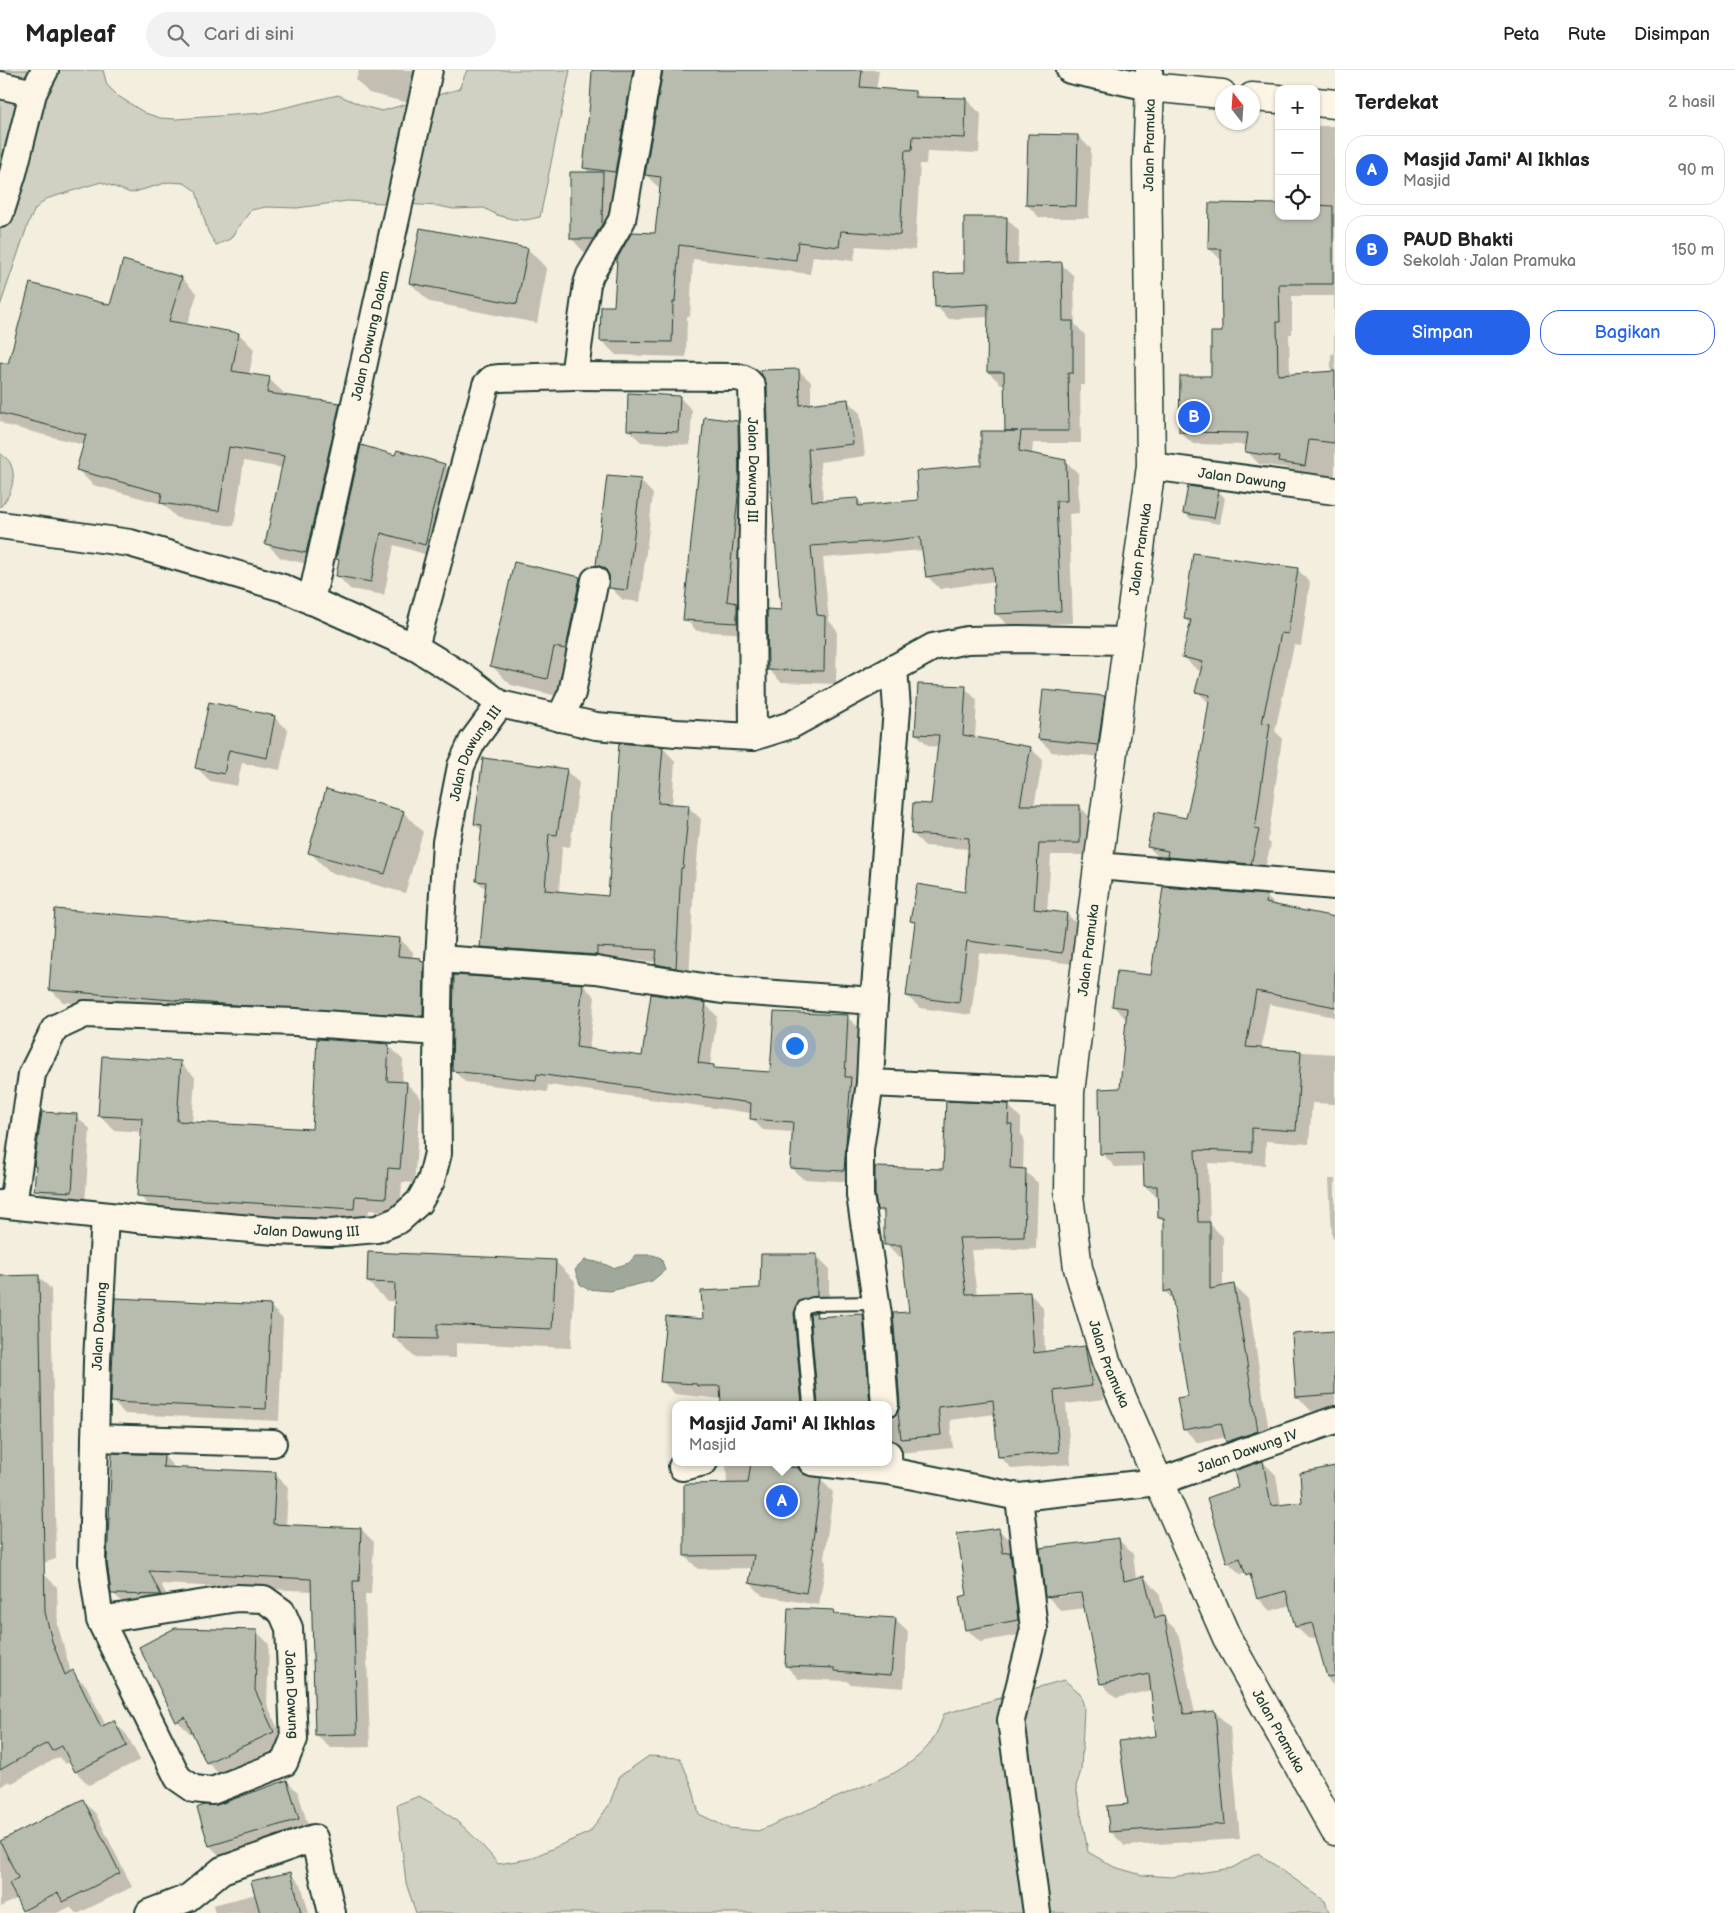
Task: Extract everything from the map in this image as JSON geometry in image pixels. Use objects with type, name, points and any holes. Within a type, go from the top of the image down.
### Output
[{"type":"main road","name":"Jalan Pramuka","points":[[1215,93],[1149,79],[1147,164],[1151,466],[1070,1092],[1069,1196],[1078,1268],[1106,1361],[1227,1638],[1335,1832]]},
{"type":"main road","points":[[1260,98],[1275,99]]},
{"type":"main road","points":[[1320,102],[1335,104]]},
{"type":"street","points":[[0,214],[13,173],[33,93],[45,70]]},
{"type":"street","name":"Jalan Dawung Dalam","points":[[312,601],[430,70]]},
{"type":"street","points":[[415,647],[486,384],[492,379],[500,378],[574,376],[590,274],[622,220],[648,70]]},
{"type":"street","points":[[1070,70],[1149,79]]},
{"type":"street","points":[[0,85],[33,93]]},
{"type":"street","name":"Jalan Dawung III","points":[[574,376],[736,377],[743,378],[752,386],[754,459],[752,580],[753,737]]},
{"type":"street","name":"Jalan Dawung","points":[[1151,466],[1335,491]]},
{"type":"street","points":[[0,525],[130,543],[284,588],[415,647],[469,680],[500,704]]},
{"type":"street","points":[[560,718],[572,694],[595,580]]},
{"type":"street","name":"Jalan Dawung III","points":[[437,1032],[295,1022],[84,1014],[55,1028],[32,1074],[6,1205],[275,1231],[330,1232],[377,1228],[398,1220],[419,1202],[431,1181],[438,1153],[437,1032],[446,842],[461,766],[472,742],[500,704],[596,726],[753,737],[791,725],[933,647],[967,640],[1128,641]]},
{"type":"street","points":[[885,1401],[876,1304],[860,1195],[860,1149],[870,1083],[874,1001],[897,709],[894,668]]},
{"type":"street","points":[[1098,866],[1335,886]]},
{"type":"street","points":[[439,959],[596,970],[722,990],[874,1001]]},
{"type":"street","points":[[870,1083],[1070,1092]]},
{"type":"street","name":"Jalan Dawung","points":[[100,1620],[237,1598],[264,1599],[282,1612],[289,1628],[294,1739],[284,1763],[212,1791],[194,1790],[178,1778],[100,1620],[92,1563],[97,1360],[105,1216]]},
{"type":"street","name":"Jalan Dawung IV","points":[[892,1463],[1019,1497],[1158,1482],[1335,1420]]},
{"type":"street","points":[[95,1438],[273,1443]]},
{"type":"street","points":[[1019,1497],[1034,1630],[1010,1720],[1037,1913]]},
{"type":"street","points":[[149,1913],[190,1905],[222,1870],[314,1838],[332,1913]]},
{"type":"lane","points":[[810,1401],[802,1313],[804,1307],[813,1304],[876,1304]]},
{"type":"shaded area","points":[[0,70],[103,70],[107,85],[118,96],[145,113],[160,118],[176,119],[262,113],[338,95],[366,107],[382,111],[459,89],[467,70],[570,70],[540,217],[526,220],[512,219],[497,215],[484,208],[453,209],[439,206],[347,201],[297,208],[266,207],[251,210],[230,239],[216,245],[208,232],[196,191],[184,183],[169,182],[131,193],[101,182],[46,199],[35,209],[0,306]]},
{"type":"shaded area","points":[[0,453],[10,463],[13,470],[13,482],[7,498],[0,507]]},
{"type":"shaded area","points":[[636,1255],[653,1255],[661,1258],[665,1270],[652,1281],[610,1291],[587,1289],[580,1284],[575,1270],[585,1260],[602,1263],[613,1268],[629,1263]]},
{"type":"shaded area","points":[[1064,1680],[1080,1693],[1084,1707],[1081,1771],[1076,1786],[1088,1852],[1114,1867],[1142,1875],[1172,1877],[1232,1868],[1258,1853],[1325,1901],[1329,1913],[416,1913],[406,1883],[397,1805],[419,1796],[442,1810],[462,1826],[498,1864],[529,1859],[590,1832],[609,1805],[620,1776],[649,1756],[680,1758],[692,1786],[699,1814],[728,1828],[758,1831],[904,1767],[926,1749],[936,1734],[944,1714]]},
{"type":"building","points":[[592,70],[633,70],[615,172],[583,168]]},
{"type":"building","points":[[663,70],[862,70],[860,87],[915,91],[915,97],[966,98],[965,138],[913,136],[912,150],[905,150],[900,235],[841,231],[839,247],[798,242],[796,260],[679,245],[675,302],[673,302],[672,342],[600,341],[601,306],[614,306],[617,259],[632,232],[655,233],[661,177],[645,175]]},
{"type":"building","points":[[1028,134],[1078,135],[1076,206],[1026,205]]},
{"type":"building","points":[[570,172],[603,172],[602,224],[593,239],[570,239]]},
{"type":"building","points":[[1209,203],[1275,204],[1275,220],[1320,220],[1320,205],[1333,206],[1333,284],[1279,284],[1280,322],[1277,322],[1278,375],[1335,371],[1335,443],[1309,440],[1305,466],[1278,462],[1279,457],[1245,452],[1248,433],[1179,432],[1180,376],[1211,376],[1211,332],[1222,332],[1221,249],[1208,249]]},
{"type":"building","points":[[964,217],[1007,217],[1006,264],[1062,262],[1063,321],[1073,321],[1073,373],[1068,373],[1069,431],[1021,431],[1019,451],[1066,460],[1067,501],[1056,501],[1061,611],[995,614],[993,567],[926,577],[920,537],[811,546],[817,615],[825,616],[824,671],[768,670],[767,609],[781,610],[769,465],[767,386],[760,370],[799,369],[800,405],[848,399],[853,444],[808,449],[812,501],[858,498],[858,506],[918,500],[916,471],[981,465],[981,431],[1005,431],[1004,372],[987,372],[988,304],[935,307],[934,274],[964,273]]},
{"type":"building","points":[[420,228],[528,248],[517,304],[409,283]]},
{"type":"building","points":[[123,260],[182,277],[169,321],[239,333],[232,371],[270,377],[267,393],[340,403],[306,553],[265,544],[284,456],[229,447],[219,511],[160,503],[162,493],[76,470],[86,435],[0,413],[0,362],[8,364],[30,283],[110,305]]},
{"type":"building","points":[[628,393],[680,396],[678,432],[627,430]]},
{"type":"building","points":[[704,417],[738,421],[739,487],[727,601],[737,603],[737,623],[683,620]]},
{"type":"building","points":[[361,445],[395,455],[397,450],[445,464],[425,545],[381,533],[371,582],[336,576],[339,560],[336,559]]},
{"type":"building","points":[[607,476],[641,479],[627,590],[609,588],[609,575],[605,568],[596,565]]},
{"type":"building","points":[[1188,486],[1219,490],[1214,518],[1183,513]]},
{"type":"building","points":[[1193,553],[1298,568],[1288,634],[1281,633],[1262,723],[1270,724],[1255,829],[1259,830],[1251,864],[1167,857],[1168,851],[1147,847],[1155,812],[1186,818],[1200,758],[1210,695],[1195,692],[1203,662],[1182,657],[1191,620],[1184,619]]},
{"type":"building","points":[[514,562],[580,577],[566,649],[554,647],[547,679],[490,666]]},
{"type":"building","points":[[918,684],[966,686],[963,735],[1031,747],[1020,805],[1080,805],[1080,843],[1039,843],[1034,909],[1067,913],[1062,953],[967,941],[959,1003],[906,996],[915,922],[910,921],[917,884],[965,892],[969,838],[911,834],[913,803],[931,804],[939,735],[915,734]]},
{"type":"building","points":[[1043,690],[1105,696],[1098,745],[1038,739]]},
{"type":"building","points":[[209,702],[275,716],[267,758],[229,750],[224,774],[195,768]]},
{"type":"building","points":[[619,743],[663,747],[658,803],[689,805],[683,868],[681,868],[676,968],[655,964],[657,950],[597,947],[597,955],[480,947],[486,882],[476,881],[482,825],[474,824],[483,758],[567,769],[557,835],[549,834],[545,890],[608,896]]},
{"type":"building","points":[[326,789],[404,811],[385,874],[308,853]]},
{"type":"building","points":[[1163,887],[1267,895],[1266,903],[1335,917],[1335,1007],[1256,991],[1246,1047],[1301,1051],[1296,1131],[1252,1128],[1252,1152],[1195,1150],[1198,1222],[1210,1222],[1210,1289],[1234,1284],[1258,1431],[1226,1442],[1221,1423],[1183,1430],[1177,1398],[1188,1396],[1171,1290],[1164,1292],[1164,1218],[1158,1218],[1157,1186],[1144,1186],[1143,1153],[1100,1154],[1099,1089],[1120,1088],[1127,1008],[1112,1006],[1117,971],[1151,975]]},
{"type":"building","points":[[55,909],[400,938],[398,956],[421,958],[420,961],[424,962],[423,1016],[234,1005],[49,990]]},
{"type":"building","points":[[454,975],[583,984],[576,1047],[642,1056],[651,994],[706,1003],[698,1063],[714,1065],[714,1068],[770,1072],[774,1012],[848,1015],[845,1077],[851,1077],[844,1171],[790,1168],[793,1122],[750,1119],[751,1103],[537,1074],[536,1080],[452,1071]]},
{"type":"building","points":[[317,1039],[389,1044],[387,1081],[407,1082],[400,1169],[388,1168],[386,1198],[355,1196],[354,1209],[137,1196],[142,1118],[98,1116],[102,1056],[181,1061],[177,1121],[312,1129]]},
{"type":"building","points":[[946,1101],[1009,1104],[1008,1124],[1012,1124],[1010,1168],[1026,1169],[1024,1237],[959,1238],[966,1294],[1030,1292],[1034,1353],[1085,1346],[1092,1386],[1054,1391],[1059,1452],[998,1457],[993,1400],[938,1407],[941,1435],[901,1439],[893,1313],[909,1312],[901,1245],[884,1245],[884,1210],[877,1210],[875,1167],[943,1169]]},
{"type":"building","points":[[42,1112],[77,1114],[72,1192],[34,1190],[36,1166],[34,1166]]},
{"type":"building","points":[[368,1252],[556,1260],[552,1329],[437,1324],[437,1339],[393,1338],[395,1283],[367,1282]]},
{"type":"building","points":[[761,1254],[817,1254],[817,1296],[799,1301],[794,1313],[802,1401],[721,1401],[720,1386],[697,1386],[697,1384],[660,1382],[666,1316],[703,1319],[701,1291],[760,1288]]},
{"type":"building","points":[[39,1275],[45,1612],[52,1641],[65,1675],[73,1670],[101,1727],[114,1720],[127,1746],[75,1772],[62,1746],[52,1751],[47,1743],[0,1770],[0,1276]]},
{"type":"building","points":[[115,1298],[271,1305],[266,1409],[111,1402]]},
{"type":"building","points":[[817,1312],[816,1317],[863,1314],[870,1401],[818,1401],[810,1314]]},
{"type":"building","points":[[1334,1331],[1335,1394],[1296,1397],[1292,1334]]},
{"type":"building","points":[[112,1453],[164,1455],[163,1467],[276,1472],[273,1524],[361,1528],[359,1581],[353,1581],[357,1734],[315,1735],[311,1579],[149,1571],[161,1595],[111,1594],[107,1562]]},
{"type":"building","points":[[1263,1461],[1271,1506],[1302,1502],[1300,1473],[1335,1466],[1335,1676],[1327,1677],[1312,1623],[1295,1627],[1286,1591],[1257,1599],[1250,1574],[1246,1576],[1240,1558],[1227,1563],[1207,1498],[1238,1487],[1234,1471]]},
{"type":"building","points":[[750,1466],[798,1468],[803,1474],[821,1478],[812,1548],[814,1548],[806,1593],[749,1583],[754,1555],[684,1556],[684,1484],[748,1483]]},
{"type":"building","points":[[999,1528],[1003,1553],[1010,1552],[1018,1620],[965,1630],[959,1597],[967,1595],[957,1534]]},
{"type":"building","points":[[1119,1538],[1124,1581],[1144,1576],[1155,1618],[1164,1616],[1184,1714],[1215,1711],[1225,1824],[1109,1832],[1107,1806],[1128,1804],[1119,1741],[1156,1736],[1149,1674],[1100,1684],[1081,1593],[1045,1597],[1040,1548]]},
{"type":"building","points":[[788,1608],[834,1610],[833,1614],[896,1618],[891,1675],[835,1671],[835,1668],[785,1666]]},
{"type":"building","points":[[175,1628],[257,1630],[255,1690],[274,1732],[206,1763],[185,1717],[176,1722],[139,1647]]},
{"type":"building","points":[[287,1780],[299,1819],[209,1846],[197,1808],[204,1805],[217,1805]]},
{"type":"building","points":[[83,1799],[120,1873],[63,1902],[58,1893],[22,1911],[9,1883],[18,1878],[0,1841]]},
{"type":"building","points":[[291,1872],[301,1913],[260,1913],[251,1881]]},
{"type":"place","name":"PAUD Bhakti","points":[[1194,417]]},
{"type":"place","name":"Masjid Jami' Al Ikhlas","points":[[782,1501]]}]
